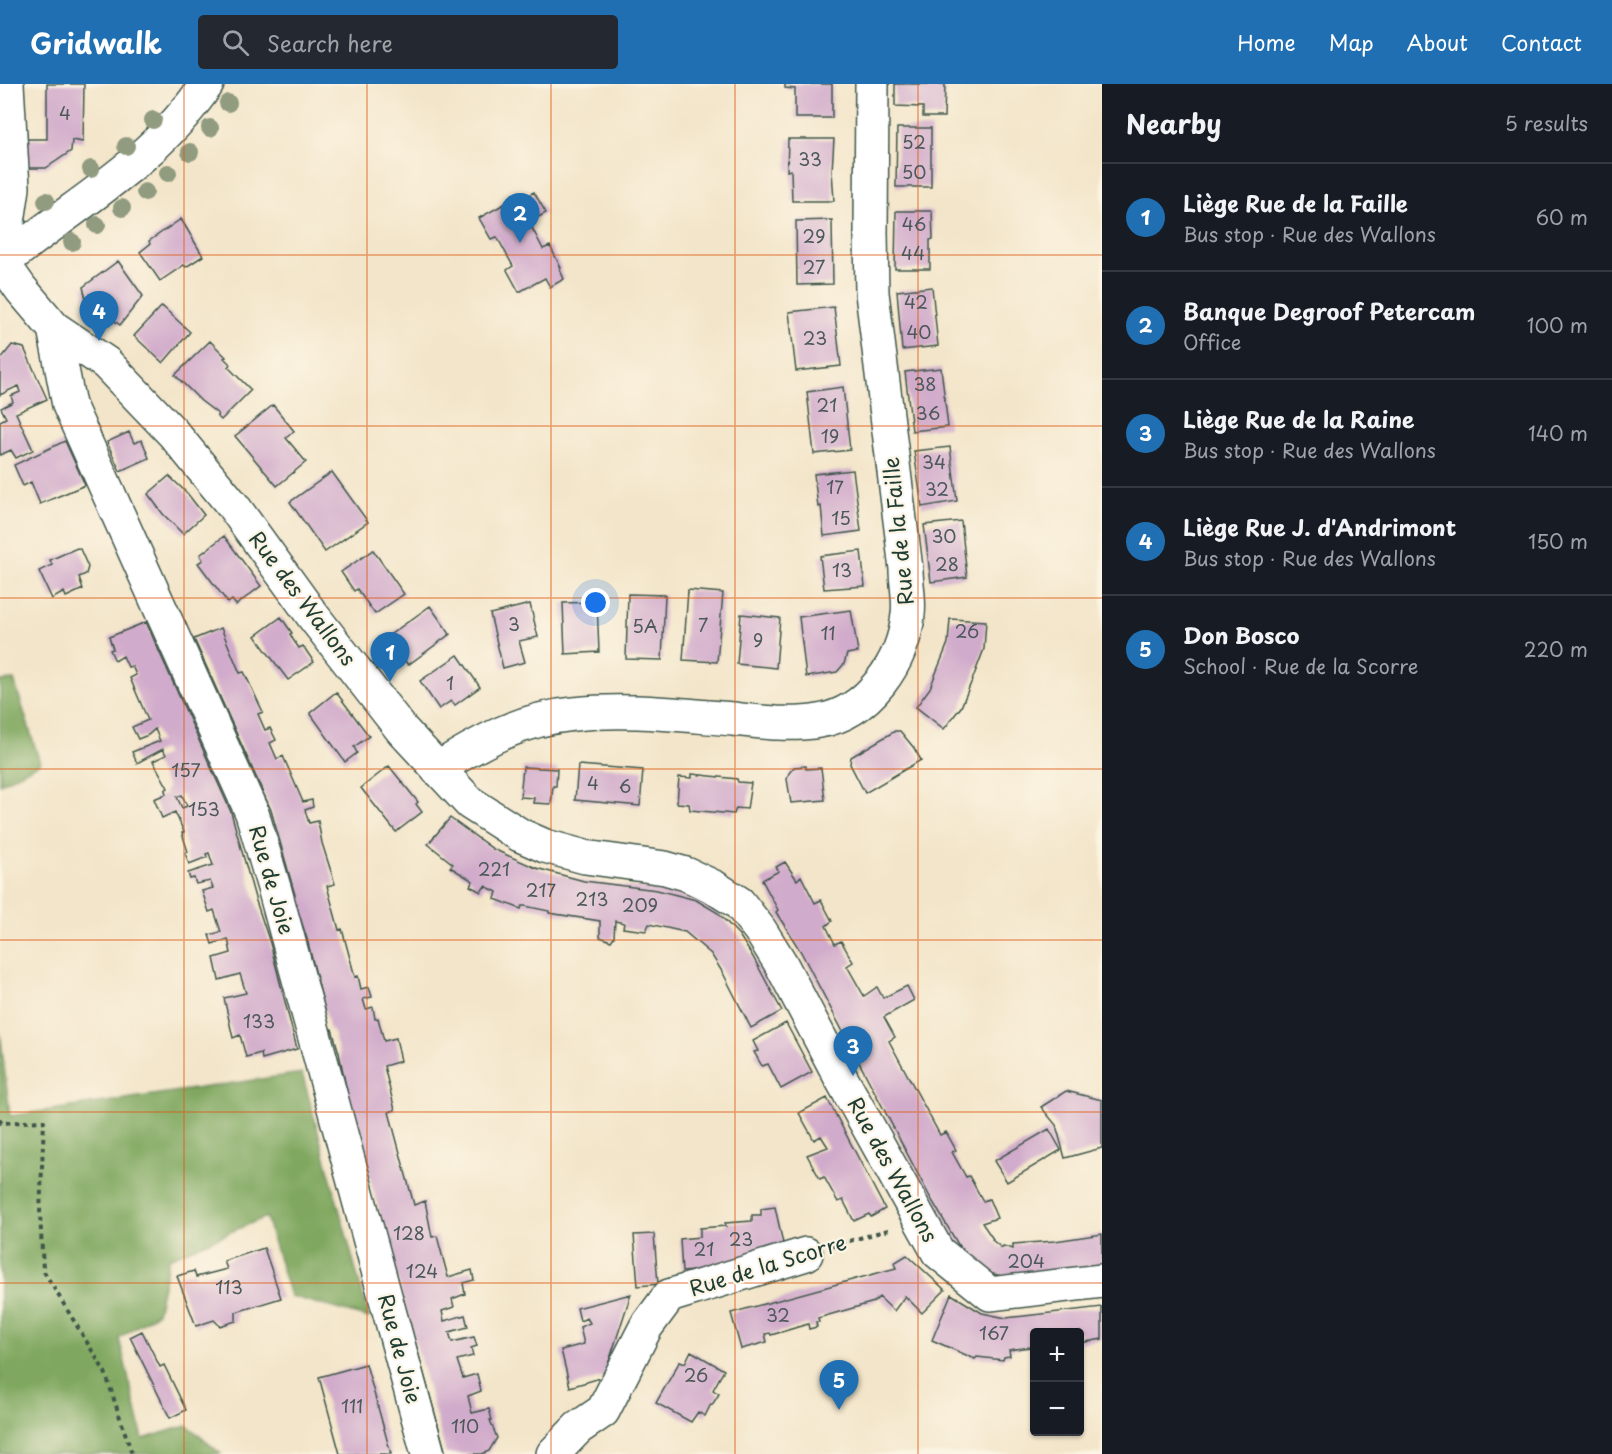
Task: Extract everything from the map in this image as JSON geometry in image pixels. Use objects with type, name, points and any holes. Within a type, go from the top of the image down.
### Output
[{"type":"street","points":[[1,262],[13,188],[7,84]]},
{"type":"street","points":[[1,262],[131,167],[166,135],[192,106],[207,84]]},
{"type":"street","name":"Rue de la Faille","points":[[437,769],[500,732],[537,720],[573,714],[631,710],[774,723],[820,721],[847,711],[876,690],[897,660],[908,615],[906,569],[872,293],[872,84]]},
{"type":"street","name":"Rue des Wallons","points":[[1,262],[54,328],[106,363],[173,433],[234,507],[313,616],[402,730],[470,803],[520,835],[545,846],[585,857],[665,868],[686,874],[714,887],[739,903],[760,930],[781,964],[841,1078],[938,1252],[990,1294],[1102,1281]]},
{"type":"street","name":"Rue de Joie","points":[[54,328],[69,405],[252,813],[428,1454]]},
{"type":"street","name":"Rue de la Scorre","points":[[553,1454],[578,1428],[603,1411],[646,1327],[669,1296],[806,1254]]},
{"type":"path","points":[[0,1119],[1,1123],[44,1121],[40,1213],[43,1270],[105,1372],[132,1454]]},
{"type":"path","name":"Rue de la Scorre","points":[[806,1254],[920,1220]]},
{"type":"green space","points":[[14,680],[40,763],[0,784],[0,681]]},
{"type":"green space","points":[[0,1032],[10,1116],[302,1073],[369,1318],[290,1296],[266,1217],[169,1258],[157,1313],[119,1338],[143,1439],[187,1425],[221,1454],[0,1454]]},
{"type":"building","points":[[47,84],[84,84],[83,142],[72,140],[71,151],[46,168],[28,168],[26,139],[47,139]]},
{"type":"building","points":[[785,84],[832,84],[832,118],[795,118],[795,89],[785,88]]},
{"type":"building","points":[[895,84],[945,84],[944,117],[923,117],[923,107],[895,106]]},
{"type":"building","points":[[897,128],[931,128],[931,187],[896,187]]},
{"type":"building","points":[[788,139],[834,139],[832,171],[834,201],[792,201],[791,170],[787,171]]},
{"type":"building","points":[[534,192],[546,213],[529,222],[543,249],[550,246],[564,279],[550,287],[545,278],[519,292],[507,270],[513,266],[497,237],[491,239],[479,218],[515,198],[517,201]]},
{"type":"building","points":[[896,211],[932,211],[933,239],[930,240],[930,269],[895,269]]},
{"type":"building","points":[[181,219],[203,256],[160,281],[140,252],[150,244],[149,241]]},
{"type":"building","points":[[832,220],[833,284],[797,285],[796,221]]},
{"type":"building","points":[[118,261],[143,296],[120,325],[86,299],[83,287]]},
{"type":"building","points":[[932,287],[938,346],[902,350],[897,291]]},
{"type":"building","points":[[162,306],[190,332],[163,363],[134,336]]},
{"type":"building","points":[[834,307],[841,366],[796,371],[789,312]]},
{"type":"building","points":[[210,341],[226,357],[224,358],[230,364],[228,367],[251,390],[221,420],[218,414],[175,375]]},
{"type":"building","points":[[12,345],[24,348],[47,399],[16,413],[33,450],[16,458],[11,450],[0,455],[0,421],[6,418],[1,408],[13,402],[11,396],[20,392],[18,386],[0,395],[0,360]]},
{"type":"building","points":[[941,368],[948,427],[912,431],[905,372]]},
{"type":"building","points":[[843,387],[850,450],[814,454],[807,392]]},
{"type":"building","points":[[273,405],[294,431],[286,438],[306,462],[277,486],[235,436]]},
{"type":"building","points":[[129,432],[134,443],[142,440],[149,458],[120,471],[107,442]]},
{"type":"building","points":[[65,441],[85,485],[40,504],[31,482],[23,486],[14,465]]},
{"type":"building","points":[[950,447],[957,501],[922,507],[914,451]]},
{"type":"building","points":[[853,470],[861,531],[824,536],[821,506],[818,507],[814,474]]},
{"type":"building","points":[[332,472],[368,522],[325,552],[290,502]]},
{"type":"building","points":[[169,476],[187,493],[204,515],[183,534],[163,514],[148,494]]},
{"type":"building","points":[[961,521],[967,577],[931,582],[924,525]]},
{"type":"building","points":[[224,536],[261,586],[236,605],[232,600],[228,603],[198,563],[203,560],[200,555]]},
{"type":"building","points":[[77,548],[80,549],[88,567],[86,574],[79,577],[83,589],[66,597],[64,592],[52,599],[39,571],[52,565],[50,560]]},
{"type":"building","points":[[373,550],[404,594],[375,614],[357,589],[354,591],[341,572]]},
{"type":"building","points":[[861,551],[865,586],[824,589],[820,556]]},
{"type":"building","points":[[688,590],[723,593],[717,662],[683,660]]},
{"type":"building","points":[[628,594],[665,595],[662,660],[626,659]]},
{"type":"building","points":[[597,602],[599,652],[565,654],[563,603]]},
{"type":"building","points":[[530,604],[538,637],[519,641],[525,662],[503,668],[490,614]]},
{"type":"building","points":[[430,606],[450,634],[408,665],[387,637]]},
{"type":"building","points":[[851,610],[858,652],[847,654],[844,664],[837,672],[806,677],[799,617]]},
{"type":"building","points":[[741,614],[780,618],[776,668],[737,664]]},
{"type":"building","points":[[281,617],[299,648],[303,646],[314,662],[288,680],[255,636]]},
{"type":"building","points":[[950,619],[986,621],[984,649],[973,678],[961,707],[944,729],[916,707],[930,688],[948,643]]},
{"type":"building","points":[[146,622],[231,812],[270,943],[297,1049],[262,1059],[261,1053],[246,1057],[240,1035],[233,1038],[224,998],[246,993],[240,974],[219,980],[214,958],[231,953],[228,939],[212,944],[209,935],[221,932],[214,910],[209,912],[202,891],[213,888],[210,881],[196,884],[194,878],[190,879],[188,873],[213,865],[209,853],[206,854],[207,857],[189,864],[185,853],[188,852],[182,833],[184,832],[175,812],[162,818],[154,799],[166,794],[165,790],[168,788],[153,761],[166,755],[163,749],[137,763],[132,752],[160,741],[155,729],[138,739],[132,727],[148,720],[130,678],[136,675],[132,666],[128,667],[123,656],[115,661],[110,650],[113,649],[109,637]],"holes":[[[182,795],[187,806],[182,808],[177,797]]]},
{"type":"building","points":[[221,628],[240,673],[244,672],[263,712],[258,714],[265,730],[270,728],[276,740],[270,743],[277,759],[283,756],[303,802],[312,800],[313,807],[305,810],[309,823],[318,821],[322,843],[335,884],[327,886],[355,977],[358,976],[361,989],[369,987],[372,997],[363,999],[366,1009],[373,1007],[384,1041],[396,1038],[401,1061],[384,1066],[395,1110],[389,1112],[414,1205],[425,1201],[432,1237],[437,1236],[448,1277],[472,1270],[474,1280],[463,1283],[465,1294],[452,1299],[454,1307],[442,1311],[444,1321],[465,1315],[468,1327],[449,1332],[452,1342],[474,1337],[477,1346],[471,1348],[473,1356],[457,1360],[463,1378],[477,1374],[481,1391],[468,1396],[472,1413],[489,1409],[492,1420],[490,1420],[497,1438],[489,1451],[482,1454],[446,1454],[349,1101],[339,1053],[332,1029],[330,1030],[271,810],[194,639]]},
{"type":"building","points":[[458,655],[480,687],[455,705],[451,701],[439,709],[420,681]]},
{"type":"building","points":[[336,692],[369,736],[354,747],[357,753],[345,762],[310,713]]},
{"type":"building","points":[[895,731],[900,731],[921,760],[865,793],[850,764],[851,757]]},
{"type":"building","points":[[578,765],[643,770],[640,806],[575,800]]},
{"type":"building","points":[[389,766],[418,802],[416,804],[422,812],[396,832],[361,788]]},
{"type":"building","points":[[806,766],[806,769],[821,768],[825,800],[791,803],[787,779],[789,773],[794,767]]},
{"type":"building","points":[[523,767],[557,769],[556,786],[553,786],[551,804],[533,803],[534,798],[520,797]]},
{"type":"building","points":[[692,774],[737,779],[738,782],[751,783],[747,809],[736,808],[734,814],[690,810],[689,804],[677,803],[679,777],[692,778]]},
{"type":"building","points":[[450,818],[493,849],[536,868],[584,881],[657,890],[696,900],[718,913],[739,935],[782,1011],[751,1028],[711,954],[685,932],[649,924],[646,931],[623,928],[624,923],[615,921],[614,937],[611,941],[600,937],[600,921],[549,913],[549,911],[525,906],[521,909],[495,899],[497,892],[485,886],[481,892],[470,886],[473,881],[450,867],[453,864],[428,844]]},
{"type":"building","points":[[785,862],[797,880],[801,876],[815,903],[821,900],[832,921],[826,926],[835,944],[841,941],[853,962],[847,966],[864,996],[877,987],[883,998],[907,986],[914,1000],[884,1017],[895,1037],[889,1041],[940,1135],[946,1132],[956,1150],[952,1152],[966,1177],[969,1176],[983,1201],[989,1199],[997,1218],[982,1223],[992,1240],[1002,1248],[1003,1246],[1013,1249],[1013,1244],[1102,1234],[1102,1268],[1015,1279],[989,1273],[966,1258],[930,1197],[801,952],[776,912],[778,910],[762,880],[779,871],[776,867]]},
{"type":"building","points":[[786,1023],[812,1072],[781,1089],[768,1064],[762,1066],[754,1052],[758,1051],[753,1041]]},
{"type":"building","points":[[1066,1091],[1102,1100],[1102,1148],[1065,1158],[1056,1125],[1041,1107]]},
{"type":"building","points":[[827,1098],[885,1209],[871,1217],[869,1214],[854,1221],[843,1200],[838,1202],[824,1177],[820,1179],[807,1155],[828,1147],[821,1136],[814,1140],[799,1113]]},
{"type":"building","points":[[1049,1129],[1061,1150],[1007,1182],[994,1161]]},
{"type":"building","points":[[775,1207],[784,1248],[703,1270],[682,1272],[680,1239],[700,1237],[700,1228],[752,1221],[752,1215],[761,1215],[761,1209]]},
{"type":"building","points":[[654,1234],[658,1284],[638,1286],[634,1235]]},
{"type":"building","points":[[264,1248],[281,1298],[236,1312],[236,1321],[220,1326],[214,1320],[196,1326],[177,1276],[194,1271],[196,1277],[227,1269],[224,1261]]},
{"type":"building","points":[[907,1255],[945,1290],[922,1313],[905,1296],[894,1311],[879,1297],[874,1302],[818,1318],[817,1327],[809,1329],[808,1324],[771,1335],[770,1333],[765,1334],[767,1342],[741,1349],[731,1313],[896,1268],[894,1263]]},
{"type":"building","points":[[631,1294],[604,1377],[570,1387],[561,1350],[584,1344],[580,1327],[590,1323],[587,1318],[580,1321],[577,1308]]},
{"type":"building","points":[[951,1294],[982,1313],[1006,1318],[1102,1307],[1102,1339],[1084,1342],[1084,1328],[1030,1328],[1030,1347],[1009,1350],[1010,1356],[1004,1357],[1003,1360],[977,1357],[975,1359],[932,1340]]},
{"type":"building","points":[[142,1331],[160,1367],[164,1365],[186,1410],[170,1418],[130,1337]]},
{"type":"building","points":[[691,1351],[724,1370],[713,1390],[719,1394],[705,1416],[698,1412],[691,1422],[656,1403],[680,1361],[685,1363]]},
{"type":"building","points":[[366,1364],[391,1454],[340,1454],[319,1377]]},
{"type":"place","name":"Banque Degroof Petercam","points":[[520,243]]},
{"type":"place","name":"Liège Rue J. d'Andrimont","points":[[99,341]]},
{"type":"place","name":"Liège Rue de la Faille","points":[[390,682]]},
{"type":"place","name":"Liège Rue de la Raine","points":[[853,1076]]},
{"type":"place","name":"Don Bosco","points":[[839,1410]]}]
